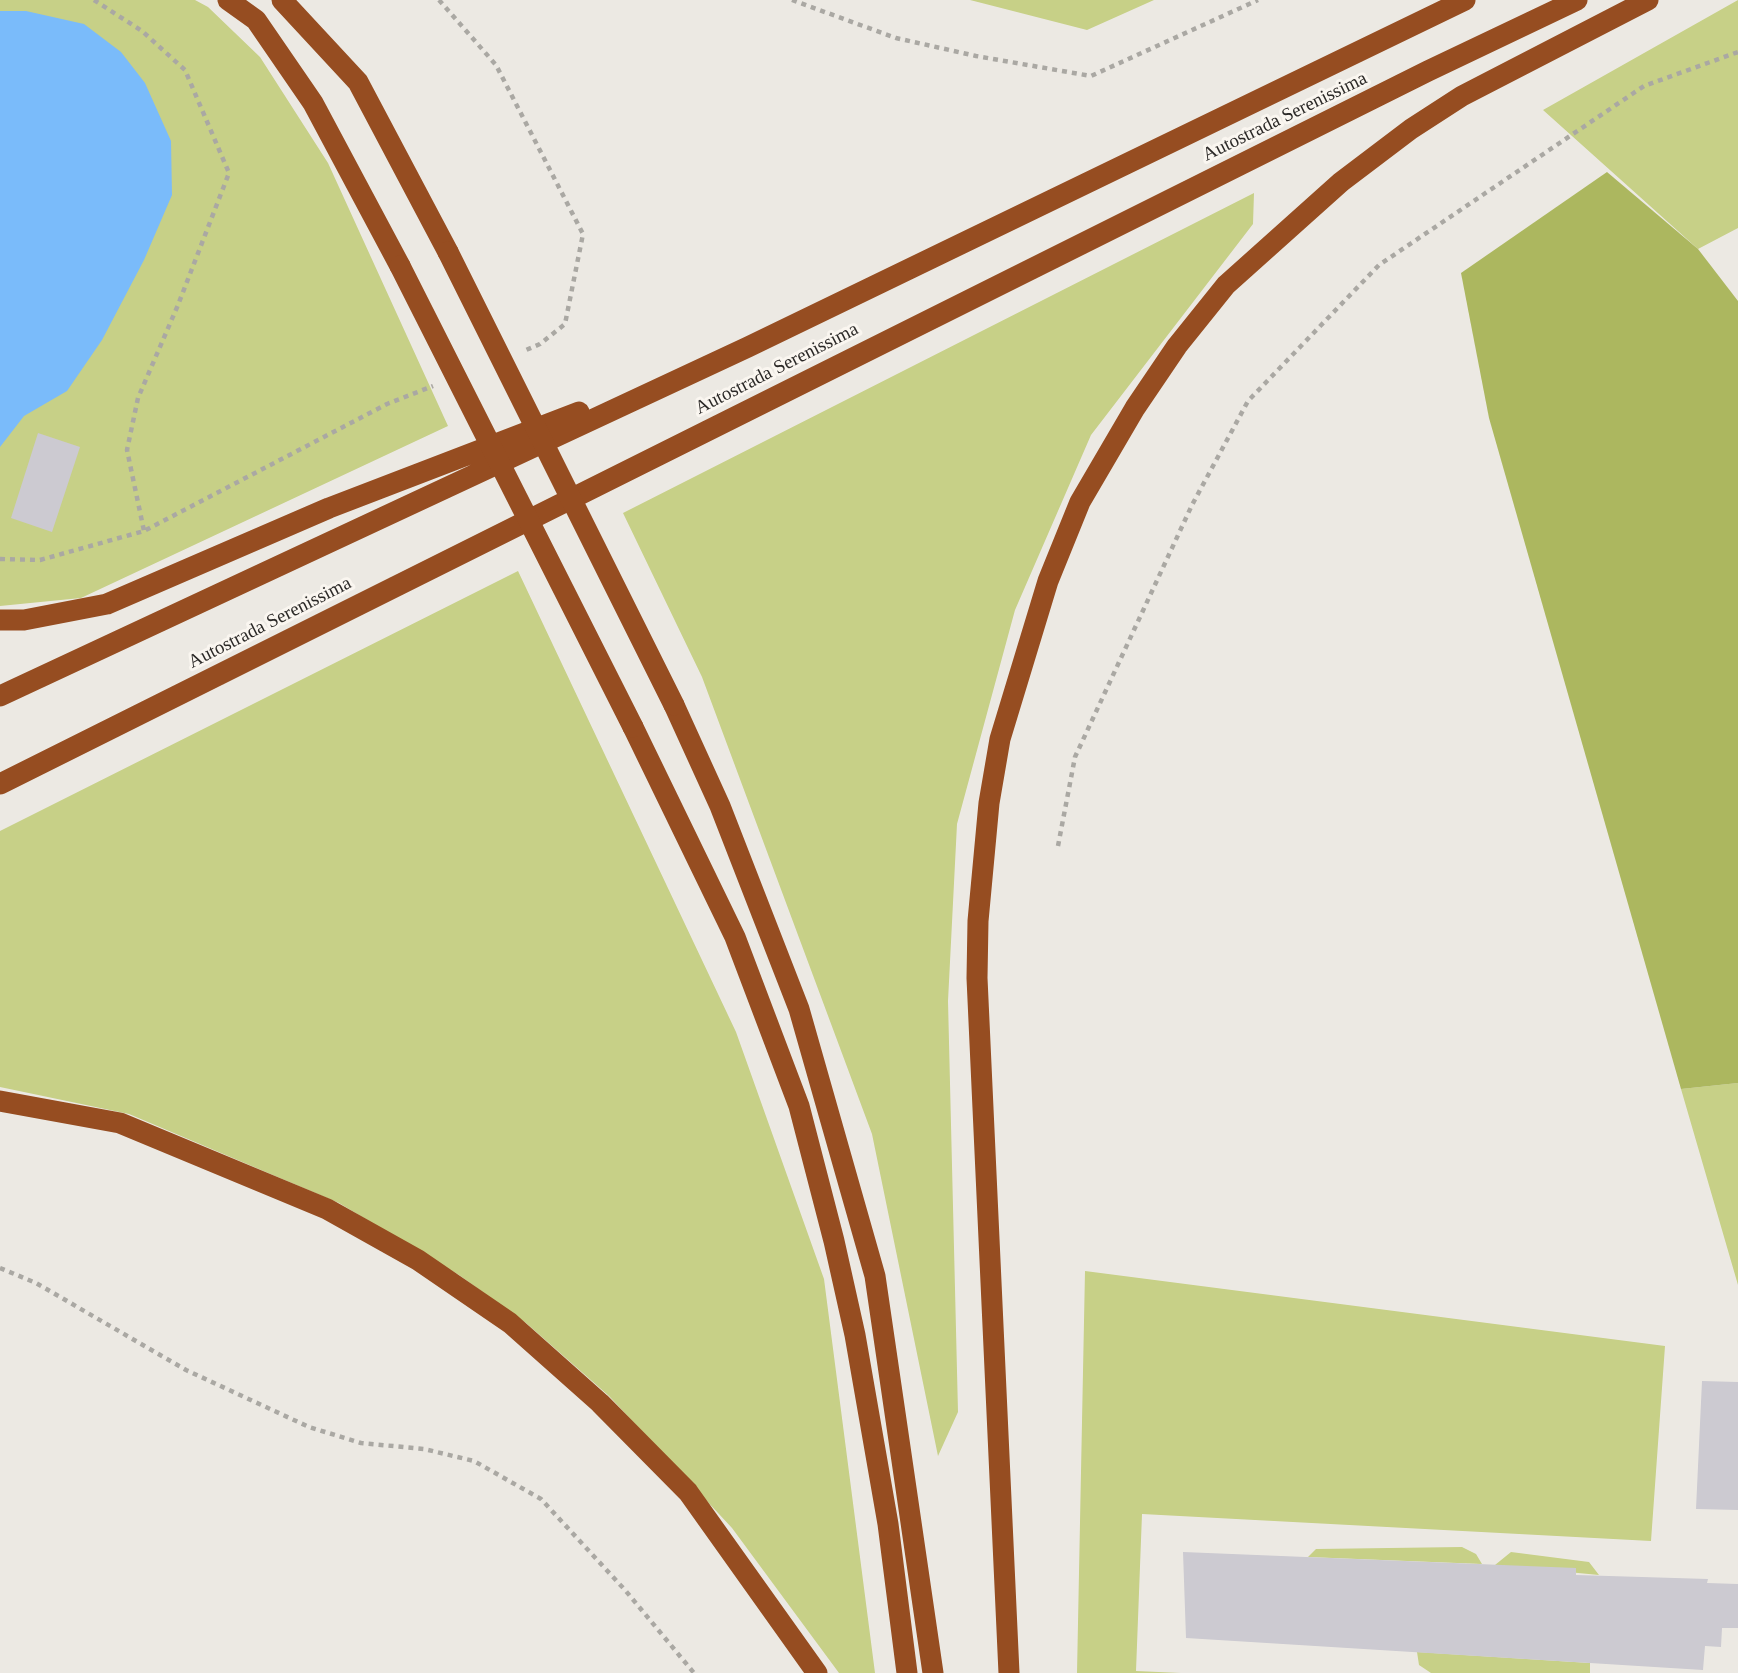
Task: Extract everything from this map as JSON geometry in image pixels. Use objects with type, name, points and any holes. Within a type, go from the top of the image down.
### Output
[{"type":"highway","points":[[228,0],[256,20],[313,103],[400,266],[633,727],[735,937],[799,1106],[834,1241],[855,1335],[888,1524],[907,1673]]},
{"type":"highway","points":[[282,0],[358,82],[448,252],[674,705],[720,806],[799,1009],[875,1276],[933,1673]]},
{"type":"highway","name":"Autostrada Serenissima","points":[[0,696],[748,347],[1465,0]]},
{"type":"highway","name":"Autostrada Serenissima","points":[[0,784],[1303,133],[1577,0]]},
{"type":"highway","points":[[1009,1673],[977,978],[978,921],[989,803],[1000,739],[1048,581],[1080,502],[1135,408],[1177,346],[1226,285],[1340,182],[1411,129],[1462,96],[1648,0]]},
{"type":"highway","points":[[0,620],[24,620],[107,604],[329,508],[748,347]]},
{"type":"highway","points":[[0,1101],[120,1123],[327,1209],[418,1260],[510,1323],[600,1403],[688,1492],[817,1673]]},
{"type":"path","points":[[0,559],[40,560],[144,531],[127,450],[138,398],[178,306],[229,173],[185,70],[142,31],[94,0]]},
{"type":"path","points":[[792,0],[896,38],[976,56],[1091,76],[1258,0]]},
{"type":"path","points":[[1058,846],[1075,757],[1192,505],[1248,401],[1379,265],[1644,86],[1738,52]]},
{"type":"path","points":[[0,1268],[36,1283],[186,1370],[309,1427],[361,1443],[424,1449],[474,1461],[541,1499],[625,1590],[694,1673]]},
{"type":"green space","points":[[0,0],[195,0],[208,7],[260,57],[328,163],[448,426],[81,598],[0,606]]},
{"type":"green space","points":[[970,0],[1154,0],[1087,30]]},
{"type":"green space","points":[[1738,0],[1738,228],[1698,249],[1543,110]]},
{"type":"green space","points":[[1607,172],[1698,249],[1738,301],[1738,1083],[1681,1089],[1489,418],[1461,273]]},
{"type":"green space","points":[[1254,193],[1253,224],[1091,435],[1015,610],[957,824],[948,1001],[958,1412],[938,1456],[872,1134],[702,677],[623,513]]},
{"type":"green space","points":[[518,571],[736,1032],[824,1279],[875,1673],[839,1673],[732,1528],[609,1396],[526,1323],[459,1275],[339,1203],[129,1114],[0,1087],[0,831]]},
{"type":"green space","points":[[1738,1083],[1738,1285],[1681,1089]]},
{"type":"green space","points":[[1085,1271],[1665,1346],[1651,1541],[1142,1514],[1136,1671],[1181,1673],[1077,1673]]},
{"type":"green space","points":[[1462,1547],[1476,1554],[1482,1564],[1308,1557],[1316,1549]]},
{"type":"green space","points":[[1511,1552],[1589,1562],[1599,1575],[1495,1565]]},
{"type":"green space","points":[[1417,1652],[1590,1663],[1590,1673],[1431,1673],[1419,1665]]},
{"type":"water","points":[[0,11],[26,11],[84,24],[121,52],[145,83],[171,141],[172,195],[144,260],[102,340],[67,391],[24,416],[0,447]]},
{"type":"building","points":[[38,433],[80,447],[52,532],[11,518]]},
{"type":"building","points":[[1702,1381],[1738,1382],[1738,1510],[1696,1509]]},
{"type":"building","points":[[1183,1552],[1576,1568],[1576,1575],[1708,1579],[1707,1583],[1738,1584],[1738,1628],[1722,1628],[1721,1647],[1705,1646],[1703,1670],[1186,1638]]}]
